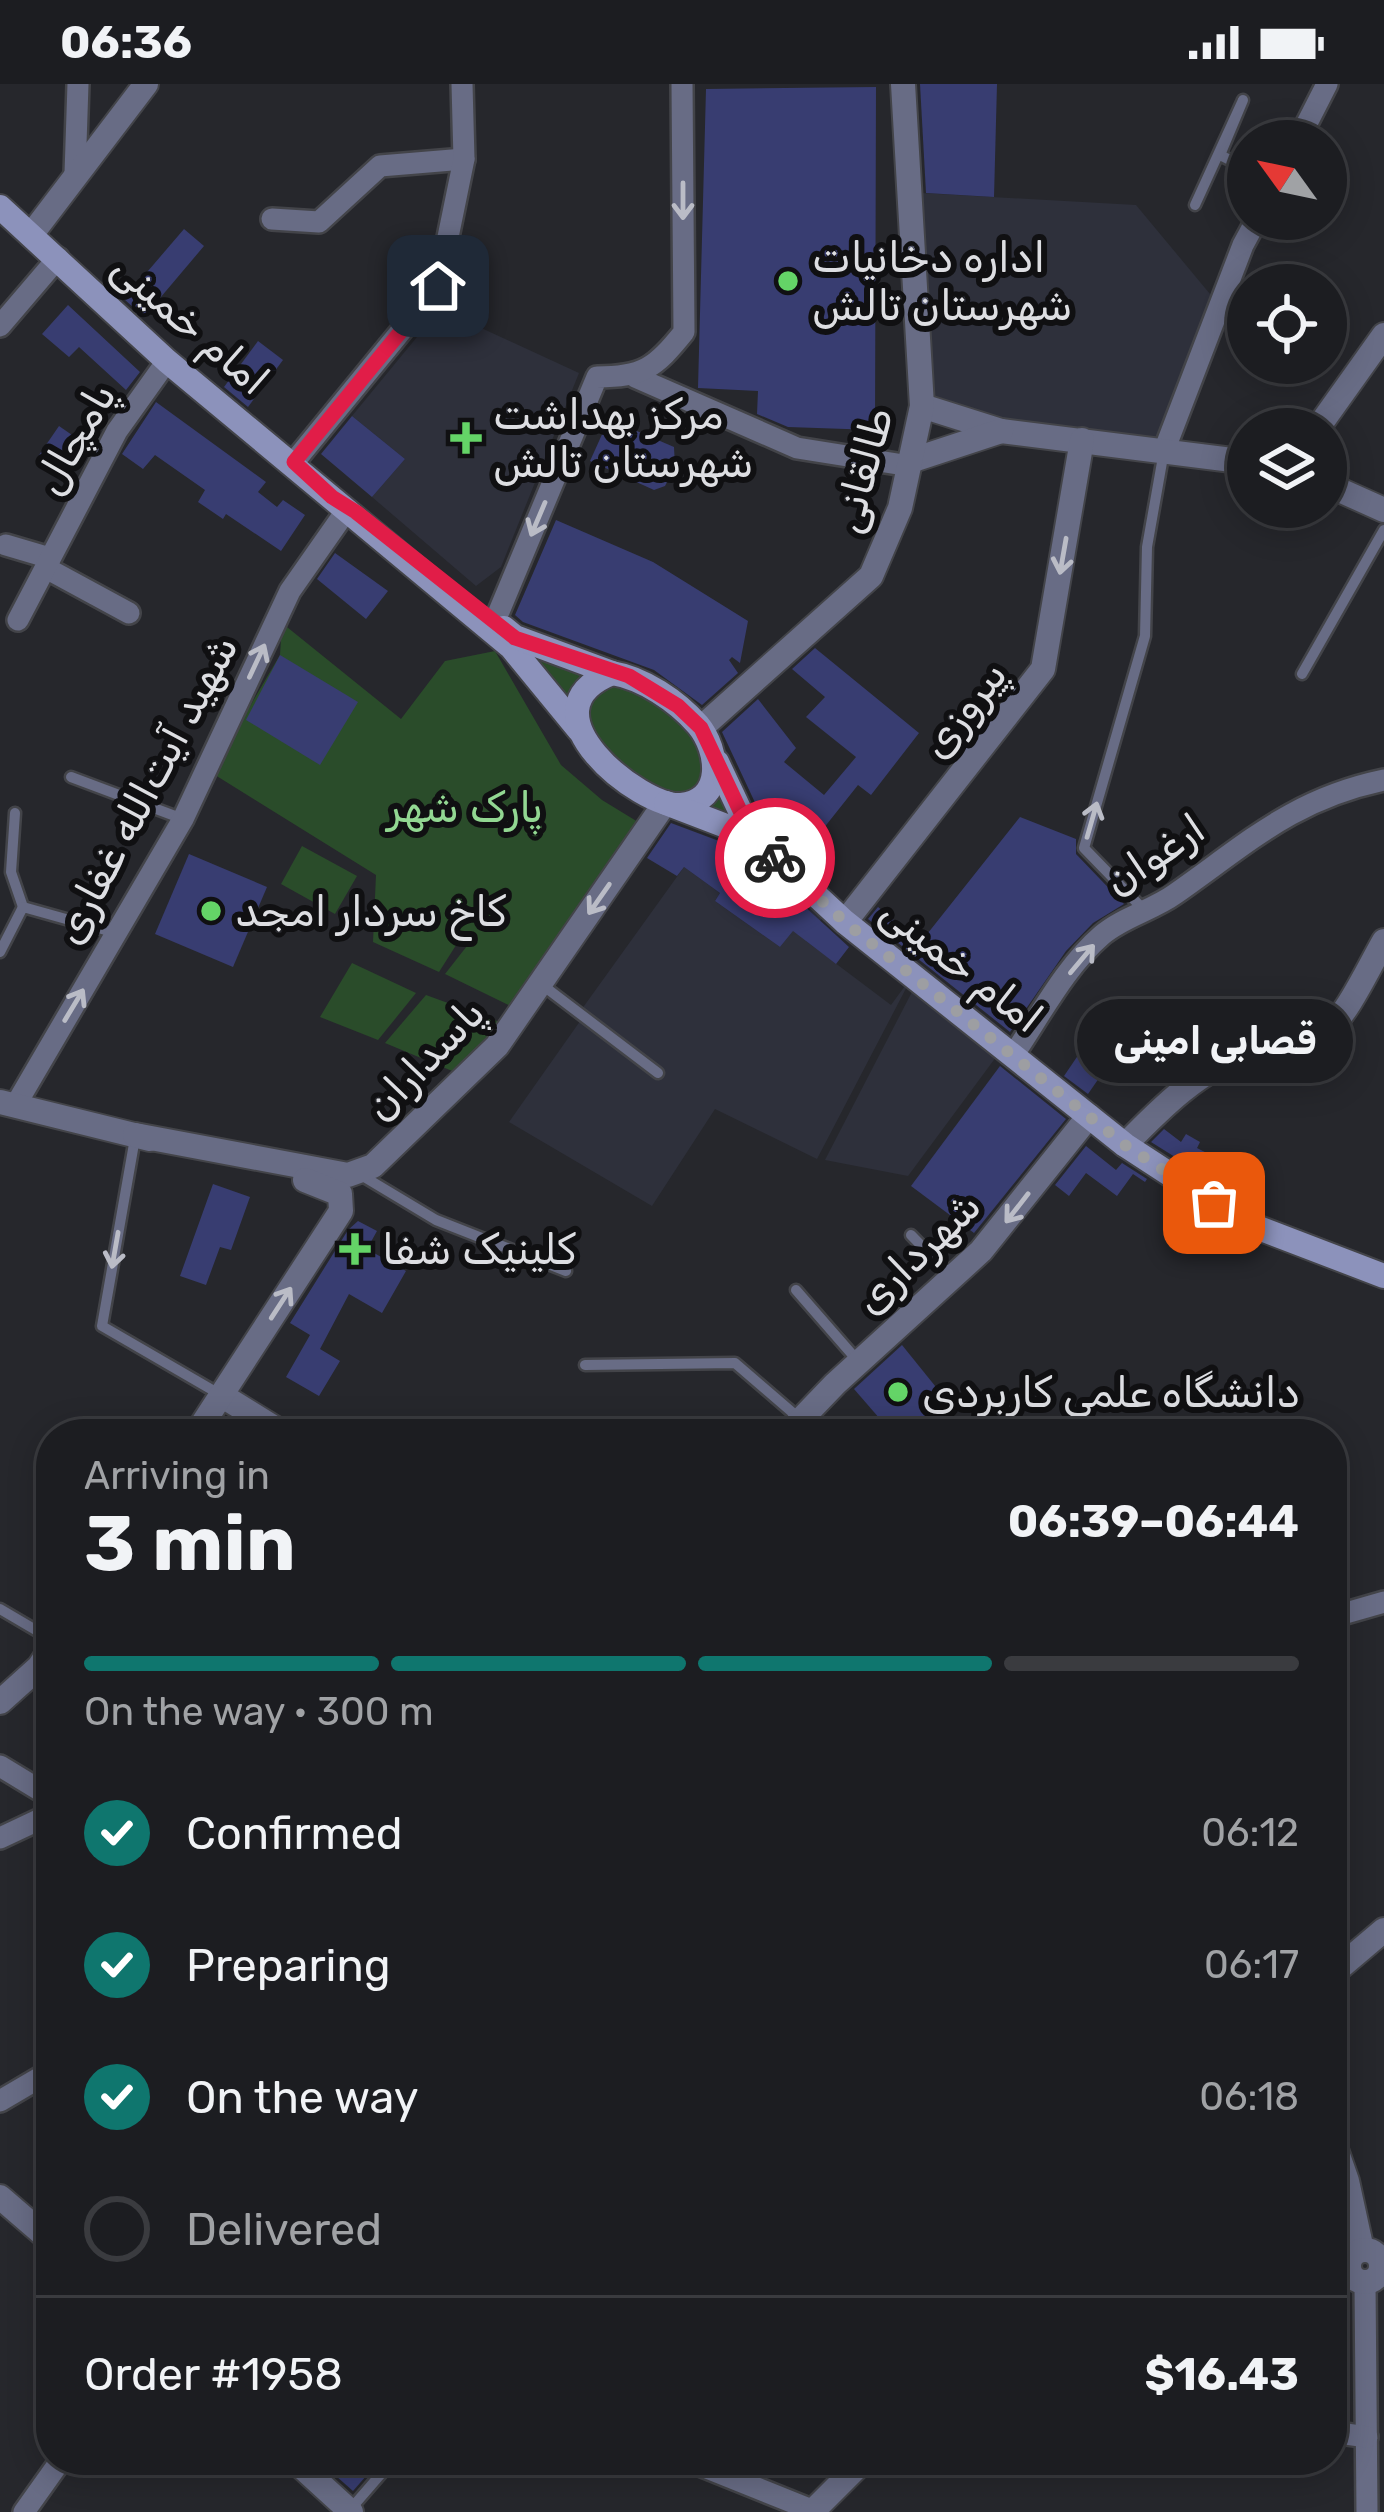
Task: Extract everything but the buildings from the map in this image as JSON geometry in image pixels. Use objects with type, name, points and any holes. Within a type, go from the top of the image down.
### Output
[{"type":"main road","name":"امام خمینی","points":[[0,207],[35,230],[58,258],[167,361],[511,647],[579,730]]},
{"type":"main road","name":"امام خمینی","points":[[339,504],[356,512],[515,638],[612,673]]},
{"type":"main road","points":[[612,673],[629,676],[678,706],[701,728],[715,779],[700,799],[683,805],[665,803],[604,763],[579,730],[577,704],[599,678],[612,673]]},
{"type":"main road","name":"امام خمینی","points":[[701,728],[752,836],[845,922],[1125,1145],[1243,1222],[1384,1276]]},
{"type":"main road","name":"امام خمینی","points":[[665,803],[752,836]]},
{"type":"street","points":[[75,174],[79,84]]},
{"type":"street","points":[[35,230],[146,84]]},
{"type":"street","points":[[35,230],[55,212],[156,84]]},
{"type":"street","points":[[294,462],[438,286],[464,159],[461,84]]},
{"type":"street","points":[[635,377],[664,358],[684,332],[682,84]]},
{"type":"street","name":"طالقانی","points":[[701,728],[871,576],[900,508],[922,406],[903,84]]},
{"type":"street","points":[[1309,120],[1328,84]]},
{"type":"street","points":[[272,219],[319,222],[380,166],[464,159]]},
{"type":"street","points":[[1165,451],[1246,240]]},
{"type":"street","points":[[0,326],[58,258]]},
{"type":"street","points":[[911,463],[920,406],[917,279]]},
{"type":"street","points":[[1332,408],[1384,335]]},
{"type":"street","name":"پامچال","points":[[18,620],[117,431],[167,361]]},
{"type":"street","points":[[495,621],[597,377],[635,377],[797,448],[911,463],[1001,431]]},
{"type":"street","points":[[922,406],[1001,431],[1227,459]]},
{"type":"street","name":"پیروزی","points":[[845,922],[1043,669],[1082,440]]},
{"type":"street","points":[[1347,494],[1384,511]]},
{"type":"street","name":"شهید آیت‌الله غفاری","points":[[7,1104],[183,819],[290,591],[339,504]]},
{"type":"street","points":[[6,545],[48,563],[129,613]]},
{"type":"street","name":"ارغوان","points":[[1014,1054],[1063,981],[1103,934],[1172,896],[1250,837],[1327,794],[1384,780]]},
{"type":"street","name":"پاسداران","points":[[135,1135],[358,1173],[388,1153],[497,1046],[665,803]]},
{"type":"street","points":[[1125,1145],[1160,1109],[1214,1070],[1249,1053],[1292,1046],[1326,1033],[1384,941]]},
{"type":"street","name":"پاسداران","points":[[7,1104],[329,1186],[340,1194],[340,1211],[221,1395]]},
{"type":"street","name":"شهرداری","points":[[800,1419],[1004,1225],[1089,1116]]},
{"type":"street","points":[[206,1419],[221,1395],[260,1419]]},
{"type":"street","points":[[1347,1613],[1384,1602]]},
{"type":"street","points":[[0,1702],[36,1669]]},
{"type":"street","points":[[0,1766],[36,1788]]},
{"type":"street","points":[[0,1838],[36,1821]]},
{"type":"street","points":[[1347,1961],[1384,1930]]},
{"type":"street","points":[[0,2102],[36,2081]]},
{"type":"street","points":[[1347,2181],[1362,2268],[1367,2512]]},
{"type":"street","points":[[0,2197],[36,2227]]},
{"type":"street","points":[[1347,2434],[1367,2437]]},
{"type":"street","points":[[24,2512],[50,2475]]},
{"type":"street","points":[[310,2475],[349,2512]]},
{"type":"street","points":[[723,2475],[813,2511],[849,2475]]},
{"type":"lane","points":[[1234,120],[1243,100],[1234,120]]},
{"type":"lane","points":[[1196,205],[1227,136]]},
{"type":"lane","points":[[1144,911],[1084,848],[1145,636],[1147,547],[1165,451]]},
{"type":"lane","points":[[1301,674],[1384,530]]},
{"type":"lane","points":[[71,777],[183,819]]},
{"type":"lane","points":[[0,952],[22,908],[11,872],[15,813]]},
{"type":"lane","points":[[22,908],[116,933]]},
{"type":"lane","points":[[541,984],[658,1073]]},
{"type":"lane","points":[[135,1135],[102,1325],[221,1395]]},
{"type":"lane","points":[[358,1173],[436,1220],[566,1271]]},
{"type":"lane","points":[[911,1235],[952,1277]]},
{"type":"lane","points":[[796,1290],[859,1362]]},
{"type":"lane","points":[[585,1365],[735,1363],[787,1419]]},
{"type":"lane","points":[[0,1609],[36,1630]]},
{"type":"lane","points":[[349,2512],[380,2475]]},
{"type":"shaded area","points":[[921,193],[1136,205],[1220,306],[1165,450],[922,406]]},
{"type":"shaded area","name":"مرکز بهداشت شهرستان تالش","points":[[440,309],[579,373],[501,567],[476,586],[372,497],[405,459],[352,416]]},
{"type":"shaded area","points":[[684,867],[720,893],[715,901],[780,947],[819,898],[830,907],[806,941],[891,1005],[913,975],[817,1159],[715,1109],[652,1206],[509,1122],[583,1017],[579,1013]]},
{"type":"shaded area","points":[[913,990],[996,1057],[908,1176],[825,1160]]},
{"type":"green space","name":"پارک شهر","points":[[282,623],[401,719],[445,661],[495,651],[561,765],[602,800],[638,822],[521,1011],[445,974],[474,937],[465,931],[439,972],[373,942],[376,875],[199,765],[243,718],[280,655]]},
{"type":"green space","points":[[515,637],[678,707],[751,836],[665,803],[579,730]]},
{"type":"green space","points":[[302,846],[357,876],[335,914],[281,884]]},
{"type":"green space","points":[[352,963],[416,993],[378,1040],[320,1017]]},
{"type":"green space","points":[[426,995],[511,1026],[457,1073],[385,1043]]},
{"type":"way so far","points":[[775,858],[845,922],[1125,1145],[1214,1203]]},
{"type":"place","name":"اداره دخانیات شهرستان تالش","points":[[788,281]]},
{"type":"place","name":"مرکز بهداشت شهرستان تالش","points":[[466,438]]},
{"type":"place","name":"کاخ سردار امجد","points":[[211,911]]},
{"type":"place","name":"قصابی امینی","points":[[1214,1203]]},
{"type":"place","name":"کلینیک شفا","points":[[355,1249]]},
{"type":"place","name":"دانشگاه علمی کاربردی","points":[[898,1392]]},
{"type":"route","points":[[438,286],[294,462],[332,497],[515,638],[629,676],[678,706],[701,728],[752,836],[775,858]]}]
